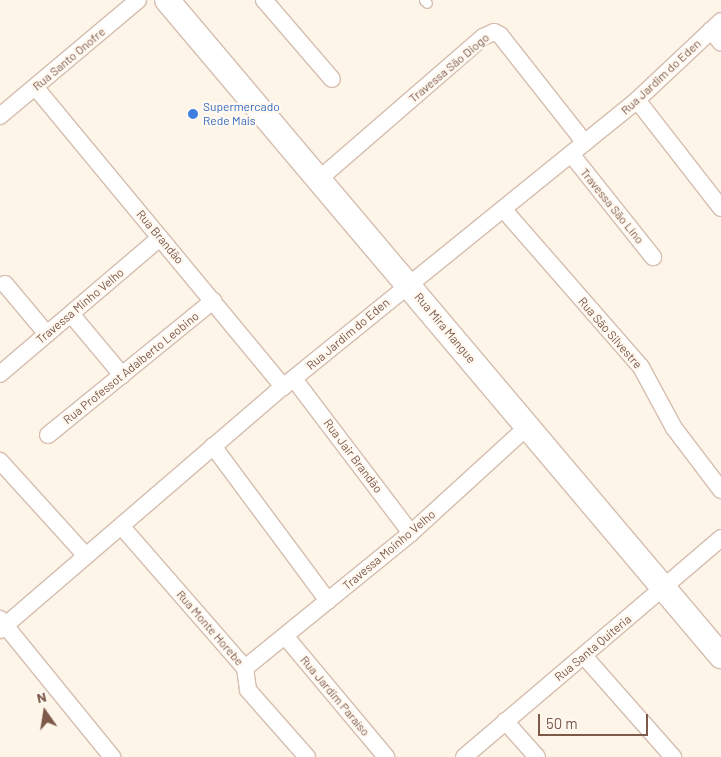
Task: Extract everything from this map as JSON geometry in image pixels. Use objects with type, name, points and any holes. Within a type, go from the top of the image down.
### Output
[{"type":"main road","name":"Rua Mira Mangue","points":[[168,0],[721,656]]},
{"type":"street","name":"Rua Santo Onofre","points":[[0,116],[36,88],[138,0]]},
{"type":"street","points":[[264,0],[332,79]]},
{"type":"street","name":"Rua Jardim do Eden","points":[[2,624],[122,526],[213,446],[408,284],[504,210],[585,144],[718,31]]},
{"type":"street","name":"Travessa São Diogo","points":[[318,180],[483,37],[494,32],[500,35],[585,144]]},
{"type":"street","name":"Rua Brandão","points":[[36,88],[213,301],[289,383]]},
{"type":"street","points":[[637,100],[721,208]]},
{"type":"street","name":"Travessa São Lino","points":[[571,154],[653,257]]},
{"type":"street","name":"Rua São Silvestre","points":[[504,210],[641,367],[674,428],[721,490]]},
{"type":"street","name":"Travessa Minho Velho","points":[[0,374],[160,238]]},
{"type":"street","points":[[4,284],[47,334]]},
{"type":"street","name":"Rua Professot Adalberto Leobino","points":[[48,435],[213,301]]},
{"type":"street","points":[[71,314],[122,375]]},
{"type":"street","name":"Rua Jair Brandão","points":[[289,383],[411,533]]},
{"type":"street","name":"Travessa Moinho Velho","points":[[246,668],[411,533],[528,426]]},
{"type":"street","points":[[213,446],[328,601]]},
{"type":"street","points":[[0,461],[86,556]]},
{"type":"street","name":"Rua Monte Horebe","points":[[122,526],[246,668],[248,690],[307,757]]},
{"type":"street","name":"Rua Santa Quiteria","points":[[464,757],[721,538]]},
{"type":"street","points":[[2,624],[112,757]]},
{"type":"street","name":"Rua Jardim Paraíso","points":[[285,636],[386,757]]},
{"type":"street","points":[[584,656],[673,757]]},
{"type":"street","points":[[505,721],[537,757]]},
{"type":"place","name":"Supermercado Rede Mais","points":[[193,114]]}]
